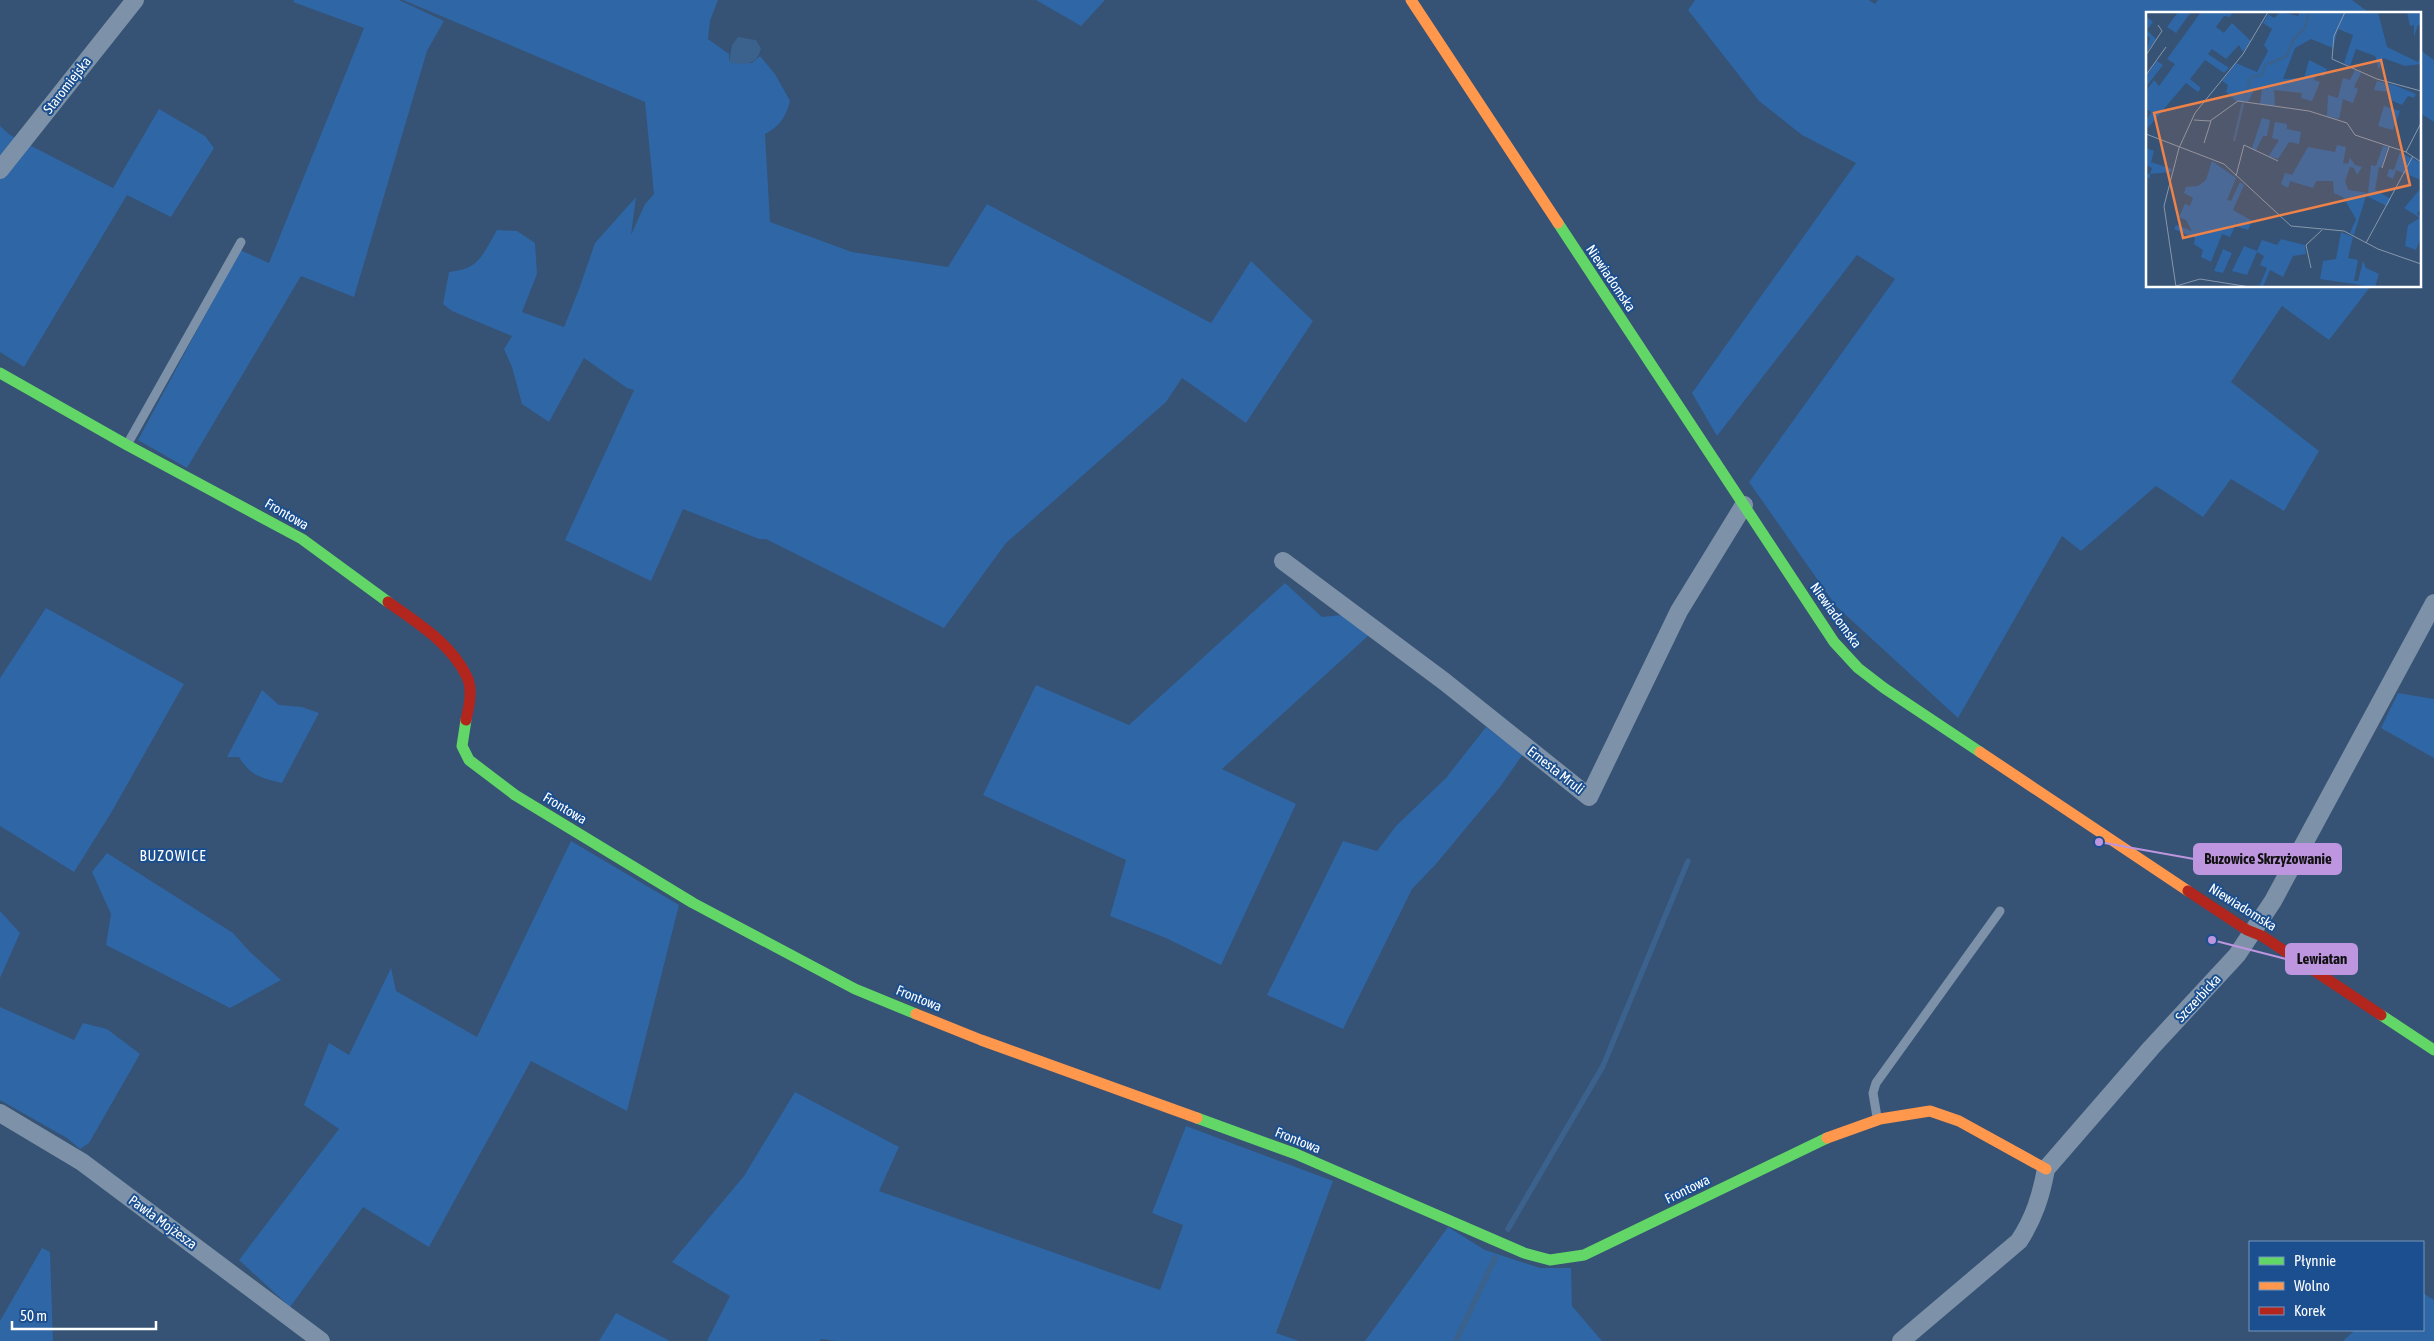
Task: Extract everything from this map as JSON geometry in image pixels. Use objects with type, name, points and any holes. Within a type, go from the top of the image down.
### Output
[{"type":"street","name":"Staromiejska","points":[[0,170],[135,0]]},
{"type":"street","name":"Niewiadomska","points":[[1411,0],[1834,642],[1858,668],[1892,693],[2434,1050]]},
{"type":"street","name":"Frontowa","points":[[0,373],[127,445],[302,539],[440,641],[468,678],[470,698],[462,746],[469,760],[515,795],[693,903],[855,990],[980,1040],[1296,1154],[1524,1253],[1550,1260],[1584,1255],[1824,1139],[1877,1120],[1930,1111],[1960,1121],[2046,1169]]},
{"type":"street","name":"Ernesta Mruli","points":[[1283,562],[1445,682],[1590,797],[1679,611],[1744,504]]},
{"type":"street","name":"Szczerbicka","points":[[2046,1169],[2151,1048],[2237,956],[2254,933],[2434,604]]},
{"type":"street","name":"Pawła Mojżesza","points":[[0,1113],[82,1162],[321,1341]]},
{"type":"street","points":[[1900,1341],[2019,1241],[2031,1222],[2041,1195],[2046,1169]]},
{"type":"lane","points":[[127,445],[241,242]]},
{"type":"lane","points":[[1877,1120],[1873,1093],[1876,1084],[2000,911]]},
{"type":"shaded area","points":[[294,0],[399,0],[444,21],[427,51],[354,297],[301,276],[187,468],[138,440],[240,250],[269,263],[364,28],[293,2]]},
{"type":"shaded area","points":[[403,0],[718,0],[710,21],[708,39],[729,54],[729,62],[752,63],[760,56],[775,74],[790,101],[787,112],[782,120],[775,128],[765,134],[770,222],[852,252],[948,267],[987,204],[1211,323],[1251,261],[1313,321],[1246,423],[1182,378],[1166,402],[1006,543],[944,628],[766,539],[759,539],[683,509],[651,581],[565,540],[634,390],[627,388],[584,358],[549,422],[522,404],[512,367],[504,349],[512,336],[452,311],[443,304],[449,272],[467,268],[474,264],[497,230],[517,231],[535,243],[537,274],[522,312],[564,327],[595,243],[636,197],[631,235],[645,204],[654,194],[645,102]]},
{"type":"shaded area","points":[[1036,0],[1105,0],[1081,26]]},
{"type":"shaded area","points":[[1695,0],[1869,0],[1875,4],[1878,0],[2352,0],[2368,12],[2146,12],[2146,288],[2369,288],[2329,340],[2282,306],[2231,382],[2319,451],[2284,511],[2231,479],[2203,517],[2156,486],[2081,551],[2062,536],[1958,718],[1836,606],[1749,482],[1895,279],[1857,255],[1717,436],[1692,393],[1856,163],[1802,135],[1759,101],[1688,10]]},
{"type":"shaded area","points":[[738,37],[756,40],[761,48],[754,61],[745,64],[729,62],[732,45]]},
{"type":"shaded area","points":[[2422,51],[2434,60],[2434,122],[2422,114]]},
{"type":"shaded area","points":[[159,109],[205,136],[214,148],[171,217],[127,195],[24,367],[0,352],[0,126],[10,135],[113,188]]},
{"type":"shaded area","points":[[1285,583],[1322,617],[1341,615],[1369,635],[1222,769],[1296,804],[1221,965],[1166,938],[1110,916],[1126,860],[983,795],[1036,685],[1129,725]]},
{"type":"shaded area","points":[[46,608],[184,684],[111,813],[74,872],[0,826],[0,678]]},
{"type":"shaded area","points":[[262,690],[279,705],[302,707],[319,713],[282,783],[263,778],[252,772],[239,757],[227,757]]},
{"type":"shaded area","points":[[2398,693],[2434,699],[2434,758],[2381,728]]},
{"type":"shaded area","points":[[1486,727],[1523,754],[1500,787],[1436,864],[1412,889],[1343,1029],[1267,995],[1343,841],[1377,851],[1396,826],[1446,778]]},
{"type":"shaded area","points":[[571,841],[679,905],[627,1111],[531,1061],[429,1247],[363,1207],[290,1307],[239,1260],[339,1129],[304,1105],[329,1043],[349,1055],[391,968],[396,991],[477,1037]]},
{"type":"shaded area","points":[[107,853],[233,933],[250,952],[281,980],[230,1008],[106,945],[111,914],[92,872]]},
{"type":"shaded area","points":[[0,911],[20,933],[0,978]]},
{"type":"shaded area","points":[[0,1007],[74,1040],[83,1023],[107,1029],[140,1054],[89,1143],[80,1149],[67,1138],[0,1100]]},
{"type":"shaded area","points":[[795,1092],[899,1147],[879,1191],[1160,1290],[1183,1225],[1152,1213],[1186,1126],[1333,1181],[1276,1333],[1299,1341],[836,1341],[821,1339],[820,1341],[707,1341],[730,1296],[672,1262],[744,1176]]},
{"type":"shaded area","points":[[1448,1227],[1485,1250],[1540,1268],[1571,1268],[1572,1306],[1602,1341],[1365,1341]]},
{"type":"shaded area","points":[[42,1248],[50,1252],[53,1341],[0,1341],[0,1321]]},
{"type":"shaded area","points":[[2424,1294],[2434,1300],[2434,1341],[2343,1341],[2354,1331],[2424,1331]]},
{"type":"shaded area","points":[[616,1313],[670,1341],[599,1341]]},
{"type":"waterway","points":[[1508,1229],[1603,1066],[1688,861]]},
{"type":"waterway","points":[[1456,1341],[1495,1258]]},
{"type":"traffic: fast","points":[[1558,223],[1834,642],[1858,668],[1884,688],[1980,752]]},
{"type":"traffic: fast","points":[[0,373],[127,445],[302,539],[388,602]]},
{"type":"traffic: fast","points":[[466,720],[462,746],[469,760],[515,795],[693,903],[855,989],[916,1014]]},
{"type":"traffic: fast","points":[[2381,1015],[2434,1050]]},
{"type":"traffic: fast","points":[[1197,1118],[1296,1154],[1524,1253],[1550,1260],[1584,1255],[1827,1138]]},
{"type":"traffic: slow","points":[[1411,0],[1558,223]]},
{"type":"traffic: slow","points":[[1980,752],[2188,891]]},
{"type":"traffic: slow","points":[[916,1014],[981,1040],[1197,1118]]},
{"type":"traffic: slow","points":[[1827,1138],[1880,1119],[1930,1111],[1959,1121],[2046,1169]]},
{"type":"traffic: jam","points":[[388,602],[422,626],[443,644],[460,665],[470,687],[466,720]]},
{"type":"traffic: jam","points":[[2188,891],[2247,930],[2262,936],[2381,1015]]},
{"type":"place","name":"Buzowice Skrzyżowanie","points":[[2099,842]]},
{"type":"place","name":"Lewiatan","points":[[2212,940]]},
{"type":"district","name":"BUZOWICE","points":[[173,856]]}]
